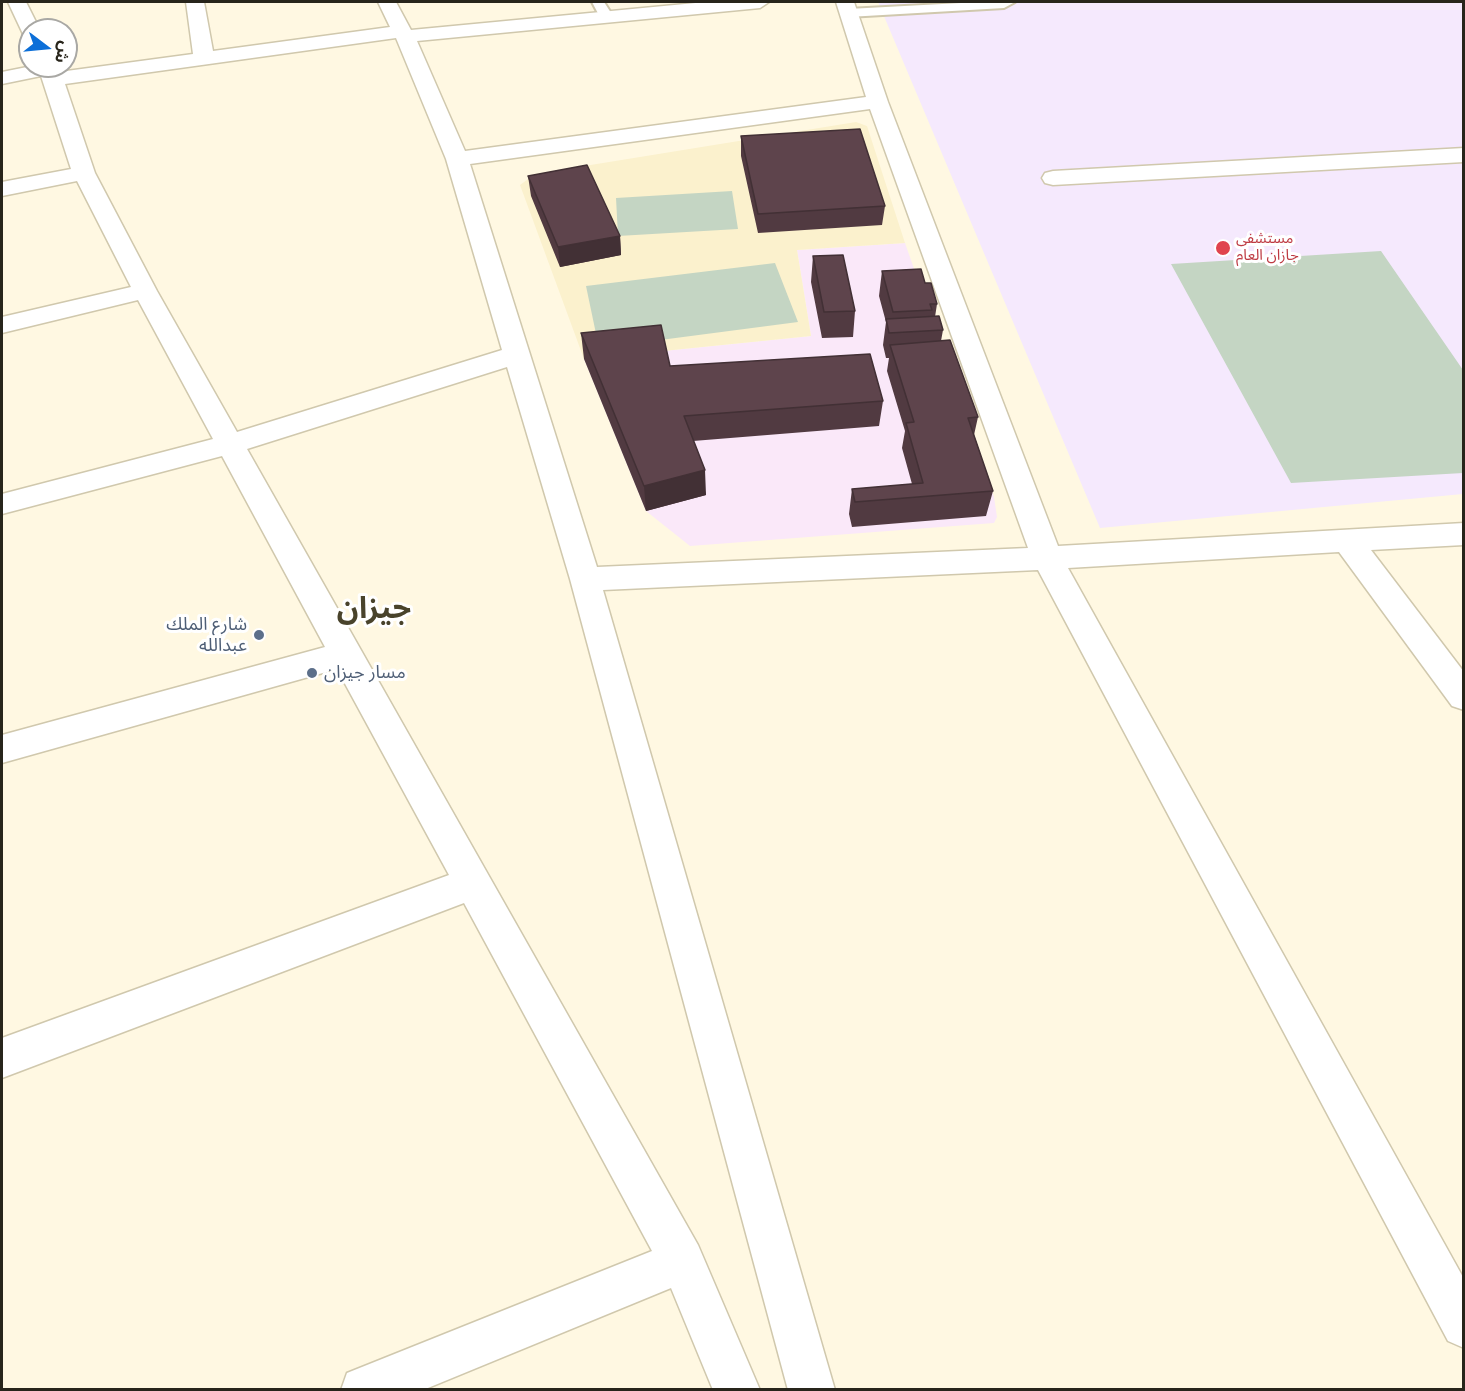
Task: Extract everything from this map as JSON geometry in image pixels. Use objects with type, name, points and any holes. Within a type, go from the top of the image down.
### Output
[{"type":"street","points":[[17,2],[24,18]]},
{"type":"street","points":[[195,2],[204,58]]},
{"type":"street","points":[[387,2],[404,33],[457,159],[585,579],[812,1389]]},
{"type":"street","points":[[78,69],[204,58],[602,9],[760,2]]},
{"type":"street","points":[[846,7],[878,102],[1047,558],[1464,1325]]},
{"type":"street","points":[[2,78],[18,76]]},
{"type":"street","points":[[51,78],[84,173],[145,291],[682,1261],[737,1389]]},
{"type":"street","points":[[457,159],[878,102]]},
{"type":"street","points":[[1053,178],[1464,155]]},
{"type":"street","points":[[2,189],[84,173]]},
{"type":"street","points":[[2,325],[145,291]]},
{"type":"street","points":[[2,504],[230,444],[516,355]]},
{"type":"street","points":[[585,579],[1349,543],[1464,534]]},
{"type":"street","points":[[1349,543],[1464,696]]},
{"type":"street","points":[[2,749],[346,654]]},
{"type":"street","points":[[2,1058],[472,883]]},
{"type":"street","points":[[364,1389],[682,1261]]},
{"type":"lane","points":[[846,7],[1005,4],[1009,2]]},
{"type":"shaded area","name":"مستشفى جازان العام","points":[[878,2],[1463,2],[1463,494],[1100,528]]},
{"type":"shaded area","points":[[856,122],[867,126],[905,243],[797,250],[811,336],[584,359],[520,185],[535,174]]},
{"type":"shaded area","points":[[905,243],[994,497],[997,517],[994,523],[690,546],[646,511],[584,359],[811,336],[797,250]]},
{"type":"green space","points":[[732,191],[738,229],[618,236],[616,198]]},
{"type":"green space","points":[[1381,251],[1463,370],[1463,473],[1291,483],[1171,264]]},
{"type":"green space","points":[[775,263],[798,322],[599,348],[586,286]]},
{"type":"building","points":[[860,129],[885,206],[758,214],[741,136]]},
{"type":"building","points":[[587,165],[620,236],[558,247],[528,176]]},
{"type":"building","points":[[843,255],[855,311],[824,312],[813,256]]},
{"type":"building","points":[[921,269],[925,283],[931,283],[937,304],[930,304],[932,310],[893,312],[882,271]]},
{"type":"building","points":[[939,316],[943,330],[889,333],[886,319]]},
{"type":"building","points":[[661,325],[670,366],[870,354],[883,401],[684,416],[705,470],[644,486],[581,333]]},
{"type":"building","points":[[950,340],[978,417],[968,418],[993,491],[855,502],[852,489],[923,483],[906,423],[914,422],[890,345]]},
{"type":"place","name":"مستشفى جازان العام","points":[[1223,248]]},
{"type":"place","name":"شارع الملك عبدالله","points":[[259,635]]},
{"type":"place","name":"مسار جيزان","points":[[312,673]]},
{"type":"district","name":"جيزان","points":[[374,609]]}]
